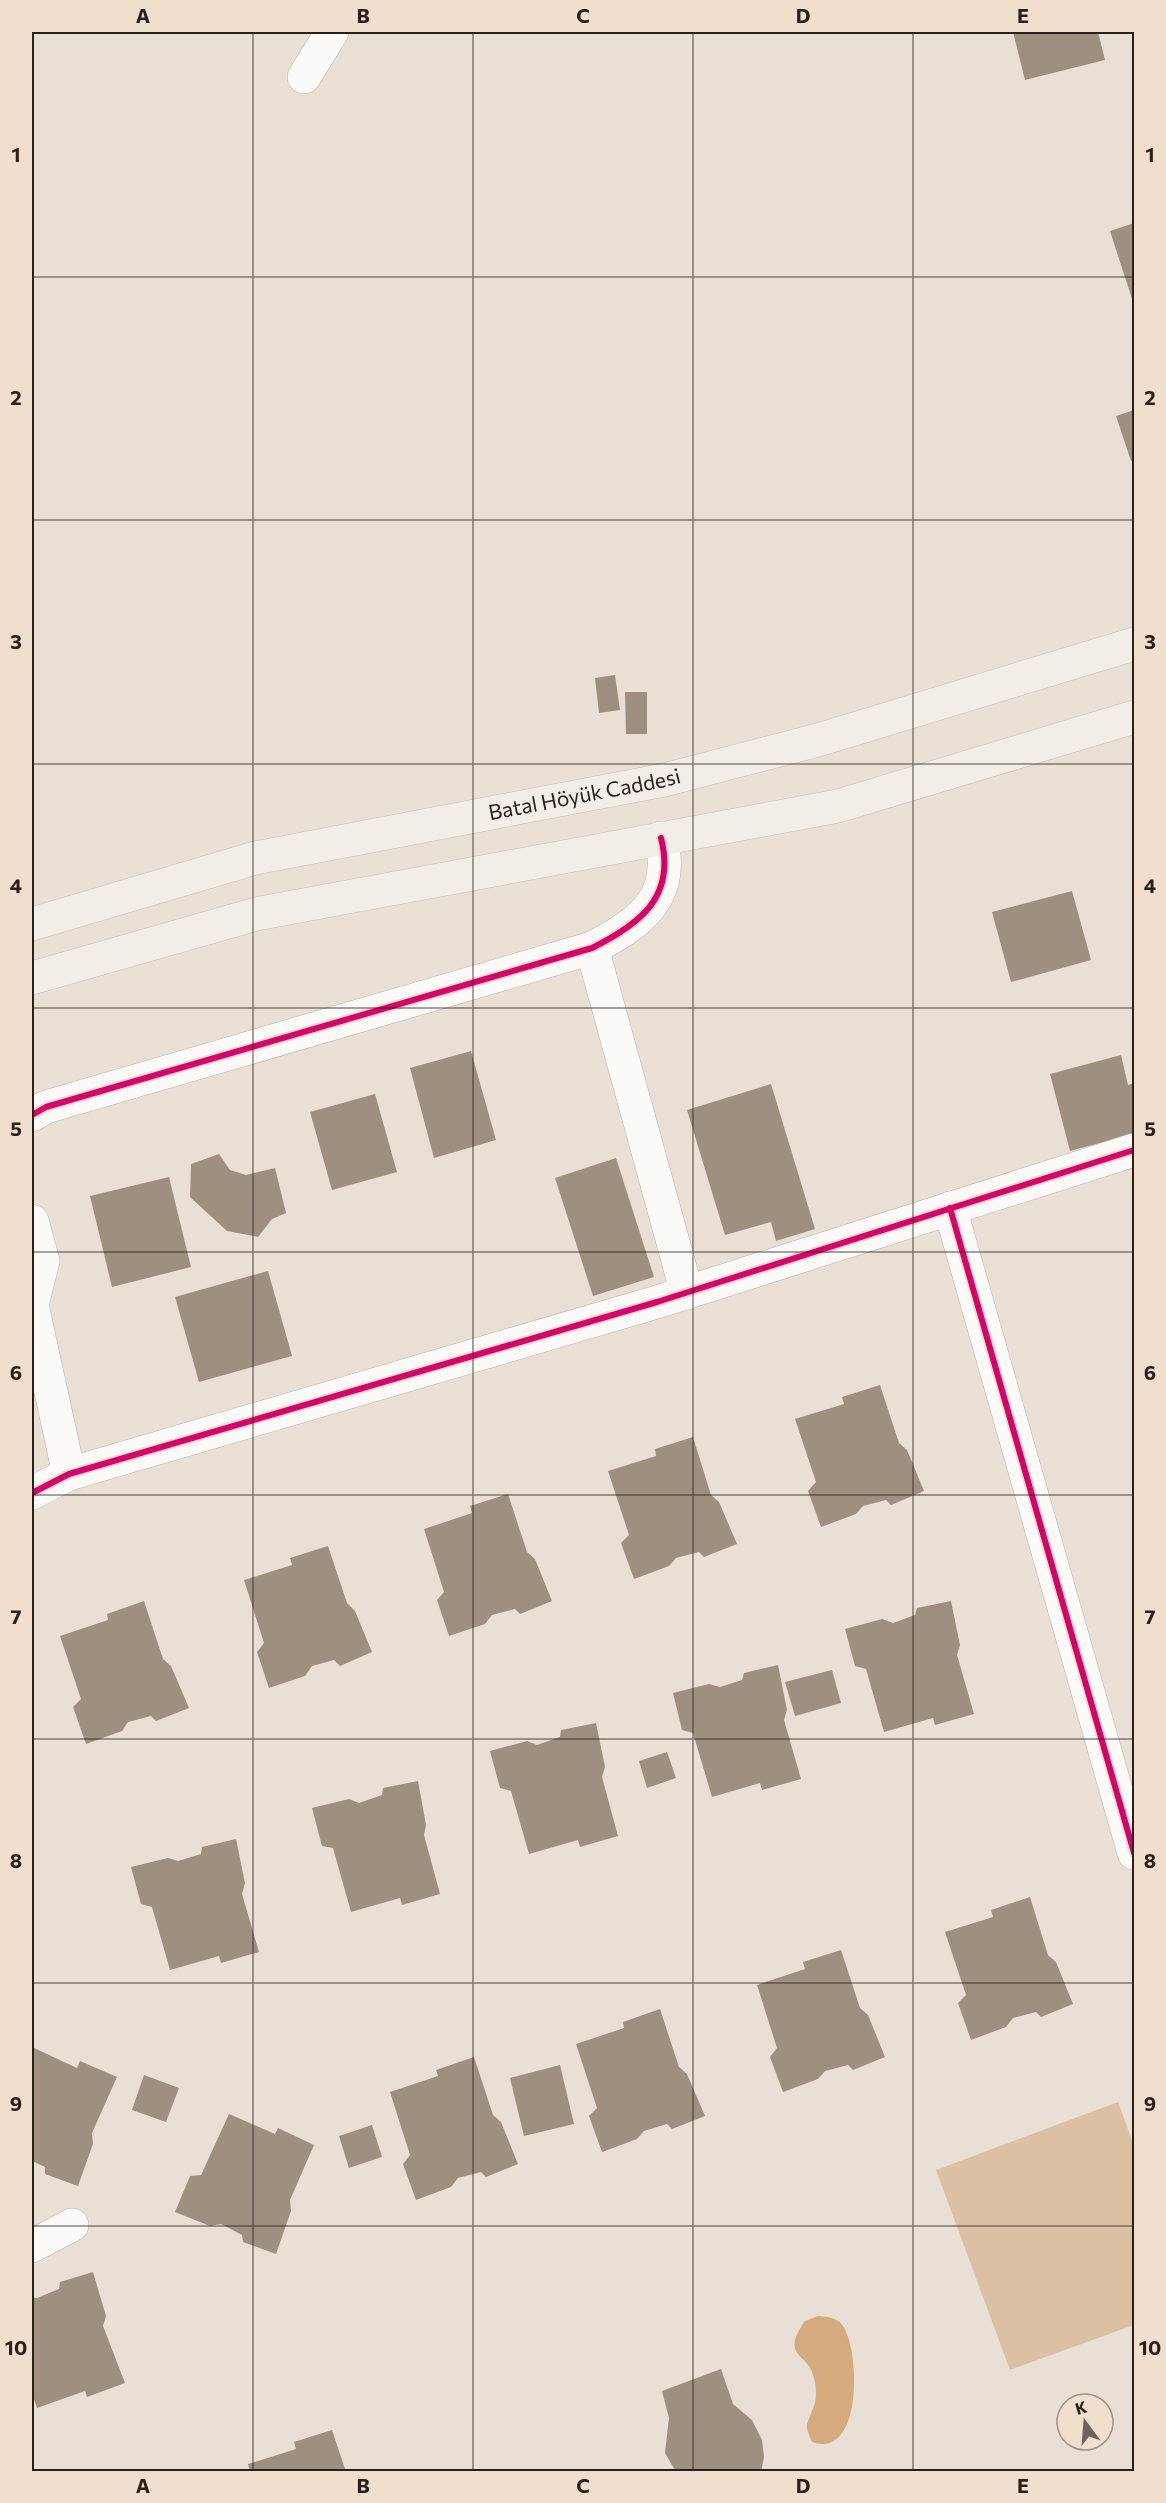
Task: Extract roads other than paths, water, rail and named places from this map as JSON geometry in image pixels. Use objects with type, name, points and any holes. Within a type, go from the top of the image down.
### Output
[{"type":"main road","name":"Batal Höyük Caddesi","points":[[32,924],[255,858],[664,780],[818,740],[1134,644]]},
{"type":"main road","points":[[32,978],[256,914],[838,806],[1134,717]]},
{"type":"street","points":[[304,77],[332,32]]},
{"type":"street","points":[[32,1115],[46,1107],[592,948],[615,936],[651,907],[660,890],[665,870],[665,853],[661,838]]},
{"type":"street","points":[[592,948],[687,1293]]},
{"type":"street","points":[[32,1493],[69,1474],[687,1293],[1134,1150]]},
{"type":"street","points":[[950,1208],[1134,1853]]},
{"type":"street","points":[[32,1221],[43,1261],[32,1305],[69,1474]]},
{"type":"street","points":[[32,2246],[72,2225]]}]
